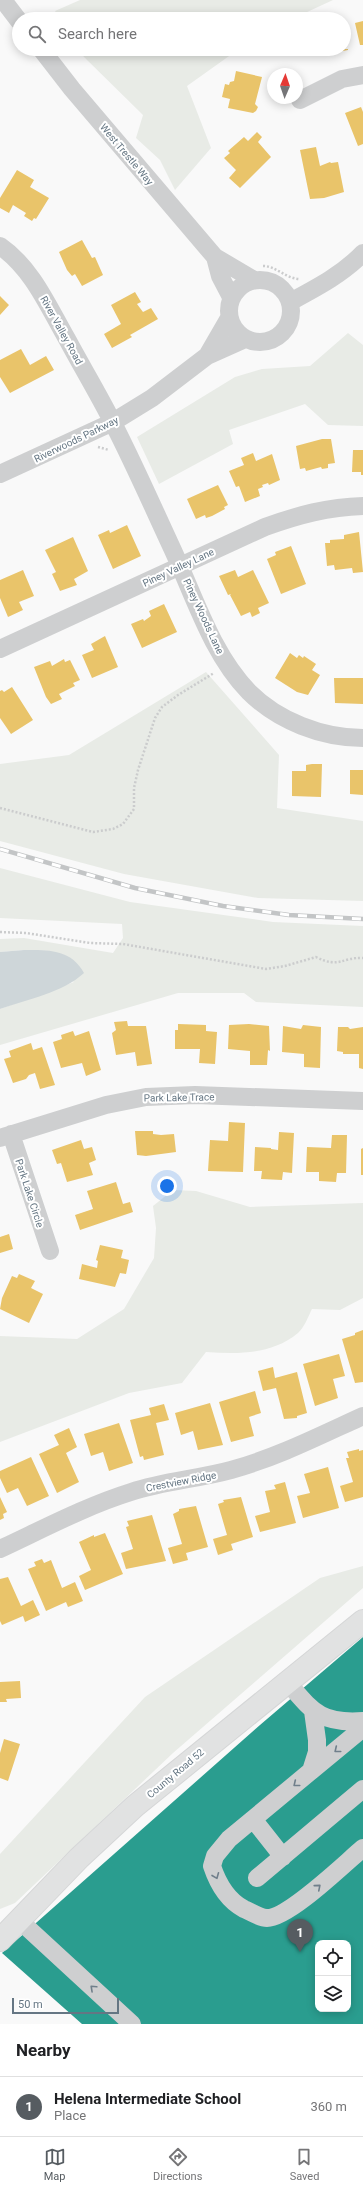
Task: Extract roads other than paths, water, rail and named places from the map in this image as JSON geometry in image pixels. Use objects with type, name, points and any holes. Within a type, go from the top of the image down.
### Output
[{"type":"main road","name":"County Road 52","points":[[0,1940],[79,1858],[135,1806],[288,1683],[363,1620]]},
{"type":"street","points":[[3,0],[12,12]]},
{"type":"street","name":"West Trestle Way","points":[[46,56],[72,89],[215,257],[254,280]]},
{"type":"street","points":[[303,98],[342,79],[363,76]]},
{"type":"street","name":"River Valley Road","points":[[0,246],[18,261],[38,287],[113,422]]},
{"type":"street","points":[[290,302],[321,286],[343,271],[363,253]]},
{"type":"street","name":"West Trestle Way","points":[[215,257],[220,276],[231,297]]},
{"type":"street","points":[[254,280],[266,280],[276,284],[285,292],[290,302],[291,314],[288,326],[280,335],[269,341],[257,342],[245,339],[235,330],[229,318],[228,307],[231,297],[237,289],[245,283],[254,280]]},
{"type":"street","name":"Riverwoods Parkway","points":[[207,356],[229,318]]},
{"type":"street","name":"Riverwoods Parkway","points":[[0,474],[113,422],[152,398],[207,356],[245,339]]},
{"type":"street","name":"Piney Woods Lane","points":[[113,422],[180,566],[196,604],[228,666],[251,693],[277,713],[300,725],[324,733],[363,738]]},
{"type":"street","name":"Piney Valley Lane","points":[[0,649],[265,527],[299,515],[324,509],[363,506]]},
{"type":"street","name":"Park Lake Trace","points":[[6,1136],[106,1105],[146,1097],[195,1095],[363,1101]]},
{"type":"street","name":"Park Lake Circle","points":[[6,1136],[50,1251]]},
{"type":"street","name":"Crestview Ridge","points":[[0,1549],[111,1499],[150,1486],[202,1477],[256,1463],[306,1443],[363,1416]]},
{"type":"street","points":[[288,1683],[313,1711],[331,1719],[344,1722],[363,1720]]},
{"type":"street","points":[[311,1771],[317,1752],[313,1711]]},
{"type":"street","points":[[363,1728],[221,1847],[212,1866],[217,1880],[234,1903],[253,1913],[268,1918],[302,1900],[363,1848]]},
{"type":"street","points":[[257,1878],[363,1788]]},
{"type":"street","points":[[253,1819],[282,1857]]},
{"type":"street","points":[[19,1920],[132,2024]]},
{"type":"railway","points":[[0,849],[135,888],[223,906],[289,915],[363,919]]},
{"type":"place","name":"Helena Intermediate School","points":[[300,1952]]}]
